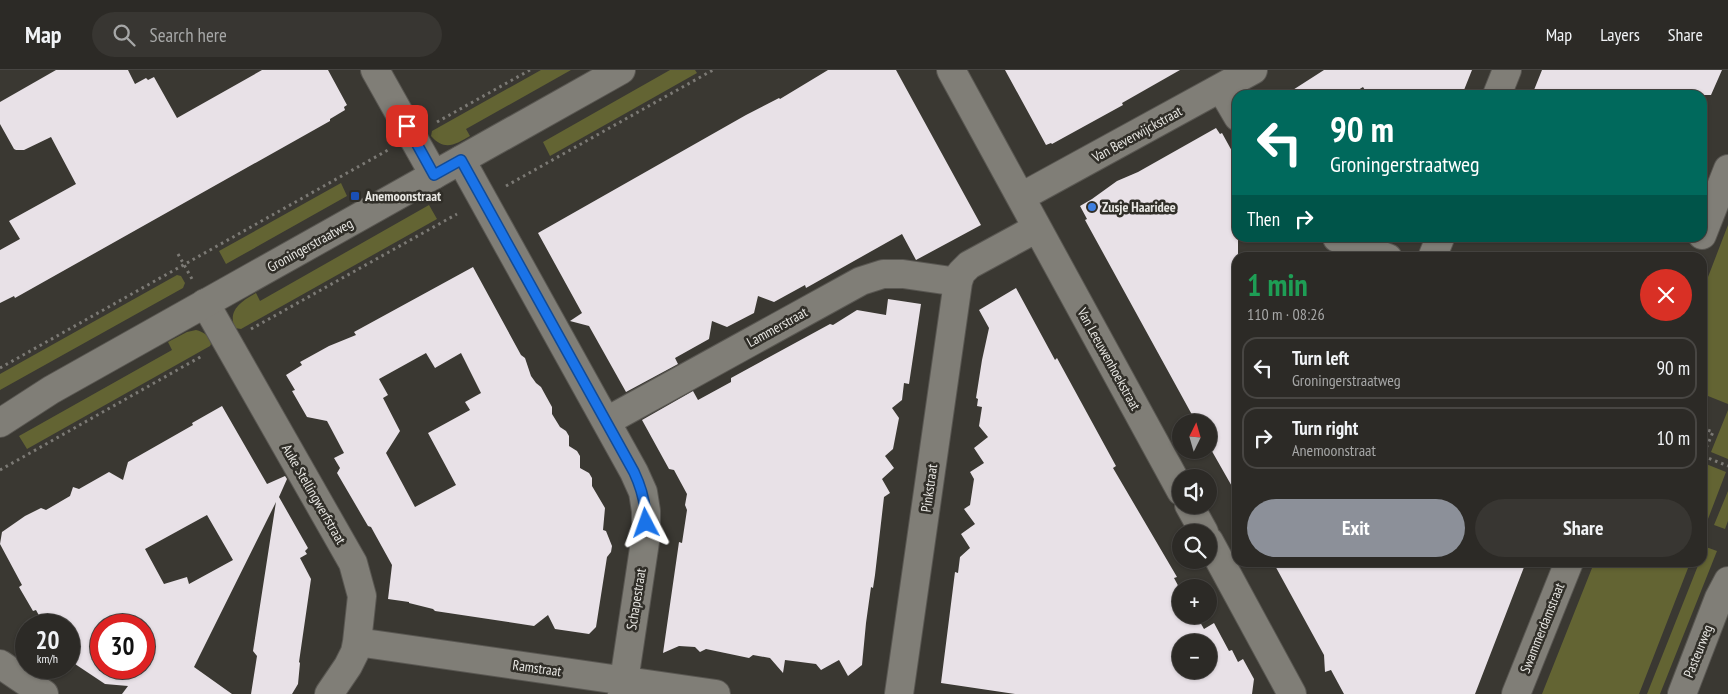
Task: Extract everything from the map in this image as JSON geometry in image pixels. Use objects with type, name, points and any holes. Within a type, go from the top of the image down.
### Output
[{"type":"street","points":[[376,70],[434,175]]},
{"type":"street","name":"Groningerstraatweg","points":[[0,424],[51,390],[621,70]]},
{"type":"street","name":"Van Leeuwenhoekstraat","points":[[951,70],[1172,474]]},
{"type":"street","name":"Van Beverwijckstraat","points":[[1021,197],[1254,70]]},
{"type":"street","points":[[1499,90],[1507,70]]},
{"type":"street","points":[[1222,88],[1232,106]]},
{"type":"street","name":"Schapestraat","points":[[461,160],[607,421],[643,492],[646,511],[646,535],[623,687]]},
{"type":"street","points":[[1707,223],[1728,169]]},
{"type":"street","points":[[958,282],[962,273],[969,265],[1037,228]]},
{"type":"street","points":[[1347,242],[1373,252]]},
{"type":"street","name":"Lammerstraat","points":[[607,421],[861,281],[883,274],[903,274],[958,282]]},
{"type":"street","name":"Pinkstraat","points":[[899,694],[958,282]]},
{"type":"street","name":"Auke Stellingwerfstraat","points":[[205,303],[353,563],[362,596],[357,642],[355,652],[348,666],[329,694]]},
{"type":"street","name":"Groningerstraatweg","points":[[0,413],[51,390]]},
{"type":"street","points":[[1222,551],[1292,694]]},
{"type":"street","name":"Swammerdamstraat","points":[[1516,694],[1566,567]]},
{"type":"street","name":"Pasteurweg","points":[[1682,694],[1719,598],[1728,582]]},
{"type":"street","name":"Ramstraat","points":[[357,642],[623,687],[716,694]]},
{"type":"street","points":[[0,664],[44,694]]},
{"type":"path","points":[[0,368],[530,70]]},
{"type":"path","points":[[0,470],[713,70]]},
{"type":"path","points":[[178,254],[184,265]]},
{"type":"path","points":[[1707,430],[1713,432],[1707,447]]},
{"type":"path","points":[[1707,458],[1728,466]]},
{"type":"shaded area","points":[[541,70],[571,70],[466,129],[470,136],[459,142],[450,145],[440,144],[431,136],[432,131]]},
{"type":"shaded area","points":[[670,70],[695,70],[697,73],[550,156],[543,142]]},
{"type":"shaded area","points":[[341,183],[347,196],[226,264],[219,251]]},
{"type":"shaded area","points":[[429,205],[437,219],[241,329],[235,328],[233,322],[234,311],[251,296],[256,293],[260,301]]},
{"type":"shaded area","points":[[1728,225],[1728,404],[1707,396],[1707,280]]},
{"type":"shaded area","points":[[177,275],[181,276],[185,283],[183,288],[0,390],[0,374]]},
{"type":"shaded area","points":[[196,330],[208,337],[210,346],[27,449],[19,436],[172,350],[168,342],[187,332]]},
{"type":"shaded area","points":[[1728,410],[1728,459],[1711,452]]},
{"type":"shaded area","points":[[1707,464],[1726,472],[1707,522]]},
{"type":"shaded area","points":[[1728,491],[1728,521],[1725,529],[1714,525]]},
{"type":"shaded area","points":[[1707,547],[1717,551],[1660,694],[1647,694],[1697,567],[1707,567]]},
{"type":"shaded area","points":[[1592,567],[1688,567],[1639,694],[1542,694]]},
{"type":"building","points":[[56,70],[128,70],[135,84],[146,78],[148,80],[154,77],[177,118],[262,70],[328,70],[347,105],[344,107],[345,110],[330,119],[330,121],[15,298],[14,296],[0,303],[0,250],[20,239],[9,221],[76,184],[51,137],[24,150],[14,149],[0,124],[0,102]]},
{"type":"building","points":[[828,70],[896,70],[981,225],[916,260],[902,234],[806,288],[805,285],[774,302],[758,296],[754,313],[727,327],[712,321],[709,339],[675,358],[678,364],[626,392],[589,326],[570,321],[582,313],[538,233],[746,115],[780,99]]},
{"type":"building","points":[[1005,70],[1180,70],[1122,103],[1123,105],[1052,144],[1046,145]]},
{"type":"building","points":[[1324,70],[1472,70],[1464,90],[1365,90],[1363,87],[1358,90],[1293,90]]},
{"type":"building","points":[[1542,70],[1722,70],[1711,95],[1707,95],[1707,90],[1534,90]]},
{"type":"building","points":[[1216,128],[1220,134],[1222,133],[1232,151],[1232,242],[1238,242],[1238,252],[1232,252],[1232,486],[1216,459],[1218,459],[1218,414],[1192,414],[1085,220],[1087,219],[1080,206],[1117,181],[1138,172]]},
{"type":"building","points":[[473,267],[521,355],[525,358],[531,376],[541,387],[552,407],[552,414],[560,427],[569,436],[569,446],[577,451],[580,456],[580,468],[589,473],[592,478],[592,486],[605,508],[603,530],[606,531],[612,546],[611,552],[607,557],[596,627],[589,634],[555,629],[548,615],[534,626],[435,611],[409,602],[388,599],[392,565],[337,473],[340,468],[334,458],[344,453],[327,421],[307,417],[292,391],[295,390],[286,375],[302,365],[300,362],[329,346],[356,335],[354,332]],"holes":[[[426,353],[435,368],[461,353],[481,393],[465,402],[470,410],[428,433],[456,485],[415,507],[386,453],[400,431],[383,398],[388,395],[379,379]]]},
{"type":"building","points":[[1016,288],[1116,466],[1113,468],[1177,577],[1172,579],[1172,624],[1201,624],[1204,629],[1215,624],[1229,651],[1232,650],[1238,662],[1243,659],[1254,679],[1252,694],[1015,694],[941,683],[955,572],[958,573],[960,557],[970,548],[961,534],[975,524],[964,509],[970,505],[974,479],[970,472],[984,463],[974,448],[988,437],[979,426],[982,407],[977,406],[978,399],[976,398],[989,328],[979,310]]},
{"type":"building","points":[[888,299],[921,304],[909,384],[904,383],[902,400],[892,408],[899,418],[893,449],[885,456],[894,468],[882,479],[890,493],[884,497],[862,665],[848,676],[839,660],[821,670],[816,664],[785,660],[783,673],[770,658],[753,655],[749,658],[706,649],[700,652],[695,647],[679,646],[663,653],[679,542],[682,543],[687,510],[685,505],[687,494],[674,470],[669,469],[642,420],[693,391],[698,400],[731,382],[731,378],[830,324],[833,325],[857,310],[886,315]]},
{"type":"building","points":[[222,406],[267,484],[285,476],[287,479],[279,497],[308,548],[305,551],[307,554],[300,558],[311,579],[299,662],[298,684],[292,694],[251,694],[257,656],[253,651],[276,502],[194,667],[232,694],[122,694],[128,686],[105,684],[98,679],[155,679],[155,614],[90,614],[90,674],[80,667],[80,614],[38,614],[36,610],[33,611],[19,587],[22,585],[0,544],[2,532],[25,516],[41,508],[46,510],[70,496],[73,487],[79,489],[109,472],[123,480],[128,462],[193,425],[192,423]],"holes":[[[207,515],[233,560],[189,584],[187,577],[164,584],[145,549]]]},
{"type":"building","points":[[1276,567],[1524,567],[1475,694],[1344,694],[1331,670],[1325,672],[1324,655]]},
{"type":"place","name":"Anemoonstraat","points":[[355,196]]},
{"type":"place","name":"Zusje Haaridee","points":[[1092,207]]},
{"type":"route","points":[[407,126],[434,175],[461,160],[634,472],[643,492],[646,523]]}]
